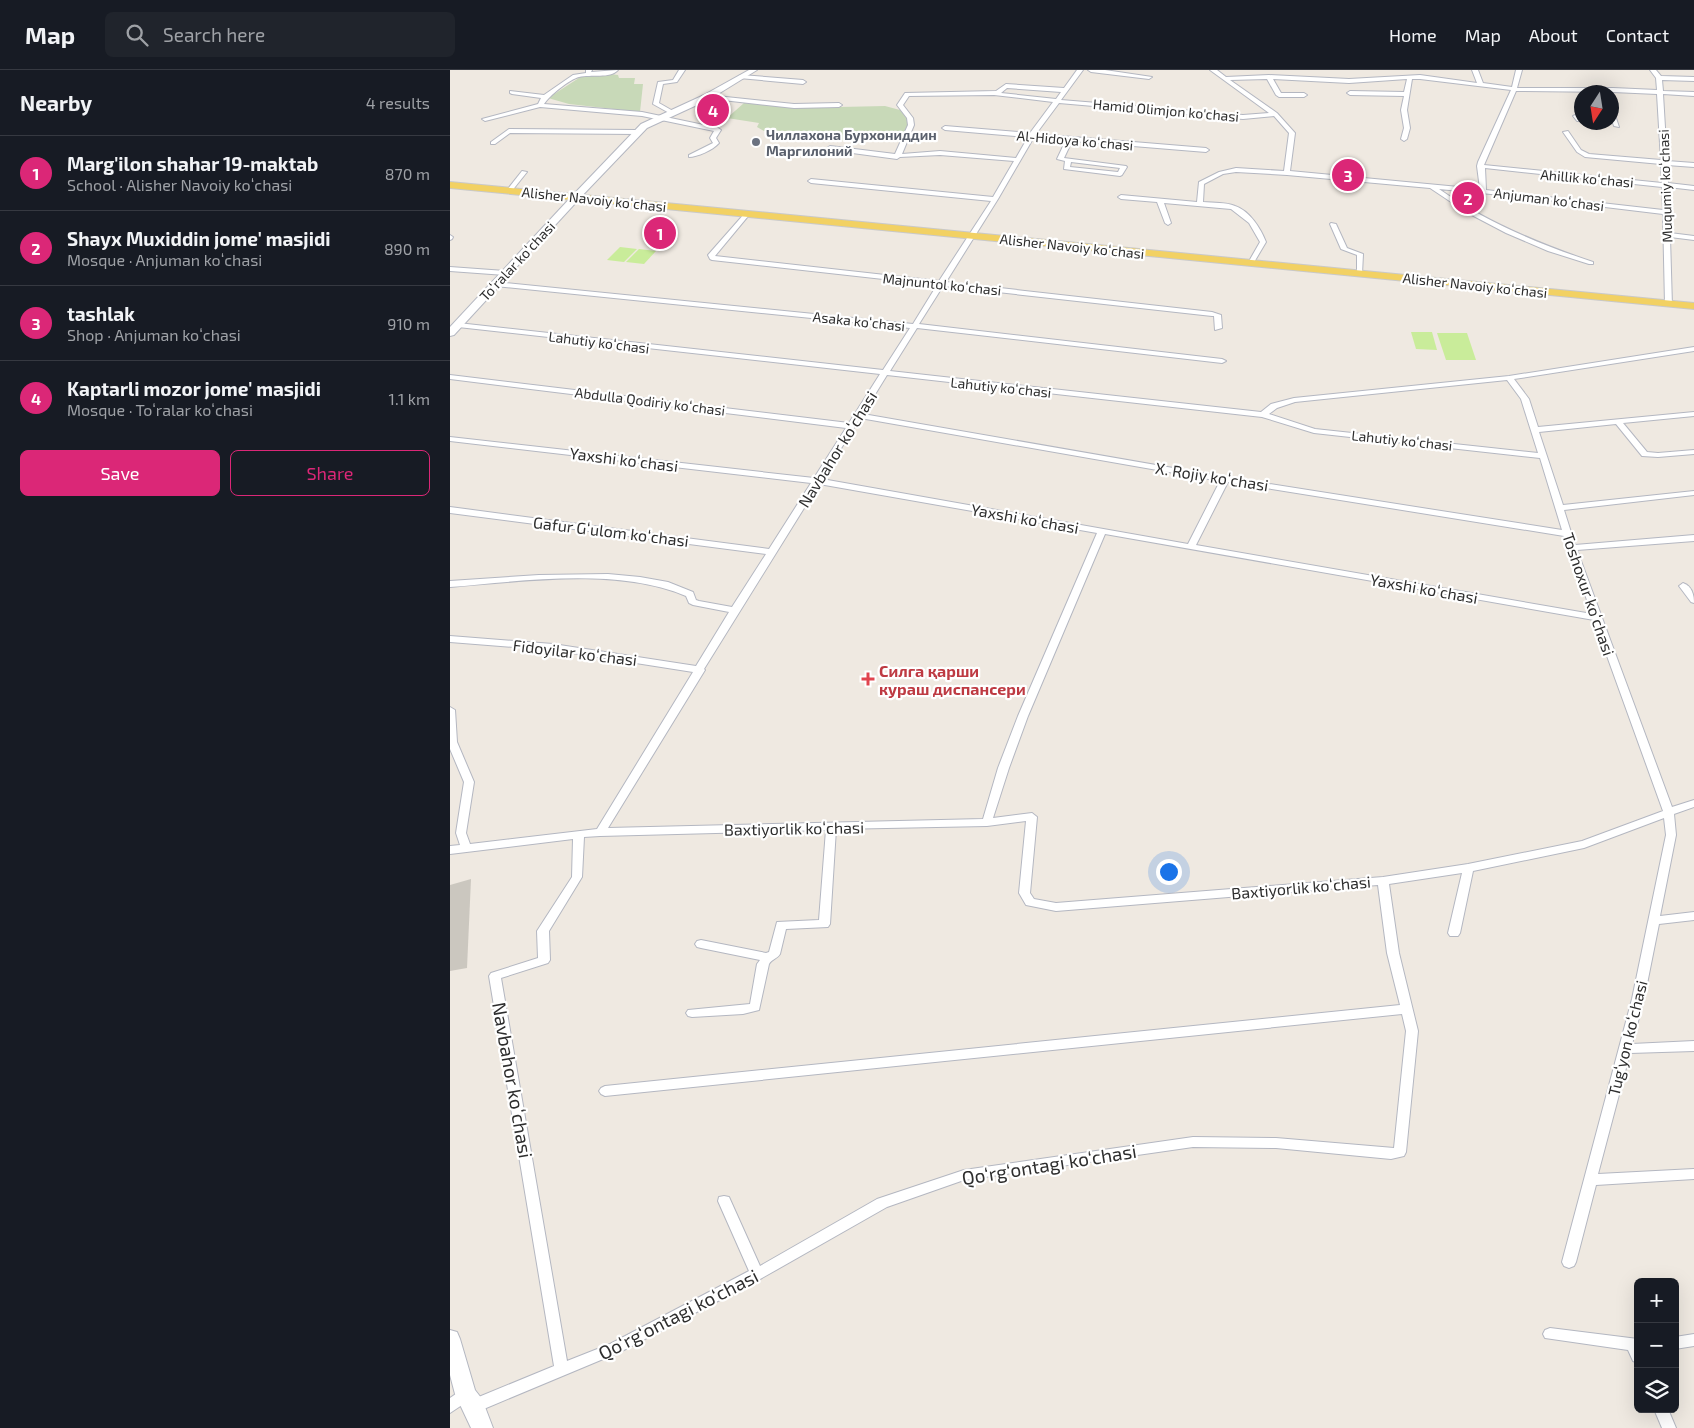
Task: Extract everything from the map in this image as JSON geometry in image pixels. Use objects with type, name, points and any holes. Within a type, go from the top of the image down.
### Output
[{"type":"main road","name":"Alisher Navoiy koʻchasi","points":[[450,185],[1694,306]]},
{"type":"main road","name":"Toʻralar koʻchasi","points":[[450,333],[576,197]]},
{"type":"main road","points":[[450,1339],[464,1402],[482,1428]]},
{"type":"street","points":[[540,105],[545,97],[575,76],[589,72],[612,73],[615,70]]},
{"type":"street","points":[[671,112],[656,104],[655,100],[660,83],[675,81],[682,70]]},
{"type":"street","name":"Toʻralar koʻchasi","points":[[576,197],[637,132],[659,117],[707,97],[754,70]]},
{"type":"street","name":"Navbahor koʻchasi","points":[[600,832],[735,610],[818,481],[856,415],[995,199],[1033,135],[1080,70]]},
{"type":"street","points":[[1091,70],[1150,77]]},
{"type":"street","points":[[1213,70],[1227,78],[1275,114],[1292,133],[1287,173]]},
{"type":"street","points":[[1259,70],[1259,77]]},
{"type":"street","points":[[1475,70],[1481,84]]},
{"type":"street","points":[[1483,192],[1480,166],[1514,89],[1519,70]]},
{"type":"street","points":[[1653,70],[1659,78],[1694,79]]},
{"type":"street","points":[[1349,81],[1354,73]]},
{"type":"street","points":[[1227,78],[1269,77],[1349,81],[1410,76],[1420,73],[1514,89],[1574,91]]},
{"type":"street","points":[[1404,139],[1407,128],[1404,110],[1410,76]]},
{"type":"street","points":[[741,77],[803,82]]},
{"type":"street","points":[[1269,77],[1279,95],[1304,95]]},
{"type":"street","name":"Muqumiy koʻchasi","points":[[1659,78],[1665,163],[1669,304]]},
{"type":"street","points":[[897,157],[911,125],[910,118],[900,105],[906,96],[911,93],[997,92],[1006,86],[1064,90]]},
{"type":"street","points":[[1619,91],[1694,94]]},
{"type":"street","points":[[512,92],[545,97]]},
{"type":"street","name":"Hamid Olimjon ko'chasi","points":[[997,92],[1001,96],[1243,117],[1275,114]]},
{"type":"street","points":[[1350,93],[1406,94]]},
{"type":"street","points":[[707,97],[794,106],[839,105]]},
{"type":"street","points":[[485,119],[540,105],[659,117],[718,130],[713,138],[716,143],[714,145],[691,156]]},
{"type":"street","name":"Al-Hidoya koʻchasi","points":[[945,128],[1206,150]]},
{"type":"street","points":[[493,143],[509,131],[637,132]]},
{"type":"street","points":[[1566,132],[1579,151],[1588,156],[1694,165]]},
{"type":"street","points":[[1068,161],[1066,168],[1120,174],[1124,166],[1060,159],[1070,139]]},
{"type":"street","points":[[830,148],[897,157],[940,153],[1018,160]]},
{"type":"street","name":"Ahillik koʻchasi","points":[[1480,166],[1694,188]]},
{"type":"street","name":"Anjuman koʻchasi","points":[[1200,203],[1201,183],[1221,173],[1236,170],[1432,187],[1665,212]]},
{"type":"street","points":[[508,190],[524,172]]},
{"type":"street","points":[[811,181],[995,199]]},
{"type":"street","name":"Anjuman koʻchasi","points":[[1432,187],[1448,199],[1520,237],[1591,263]]},
{"type":"street","points":[[1121,197],[1200,203],[1233,207],[1241,211],[1259,231],[1263,242],[1251,263]]},
{"type":"street","points":[[1160,201],[1168,224]]},
{"type":"street","name":"Majnuntol koʻchasi","points":[[748,214],[710,255],[712,258],[1212,314],[1217,316],[1218,328]]},
{"type":"street","points":[[1333,224],[1344,249],[1360,254],[1360,273]]},
{"type":"street","points":[[1666,235],[1694,238]]},
{"type":"street","points":[[450,269],[505,273]]},
{"type":"street","name":"Asaka koʻchasi","points":[[495,284],[914,326],[1222,361]]},
{"type":"street","name":"Lahutiy koʻchasi","points":[[458,325],[1263,415],[1314,431],[1543,456]]},
{"type":"street","points":[[1263,415],[1274,406],[1294,400],[1509,378],[1694,349]]},
{"type":"street","name":"Abdulla Qodiriy koʻchasi","points":[[450,377],[851,426]]},
{"type":"street","name":"Toshoxur koʻchasi","points":[[1509,378],[1525,399],[1572,548],[1669,812]]},
{"type":"street","points":[[1535,430],[1694,414]]},
{"type":"street","name":"X. Rojiy koʻchasi","points":[[856,415],[1225,479],[1568,534]]},
{"type":"street","points":[[1618,422],[1645,454],[1658,455],[1694,452]]},
{"type":"street","name":"Yaxshi koʻchasi","points":[[450,439],[818,481],[1597,618]]},
{"type":"street","points":[[1192,547],[1225,479]]},
{"type":"street","points":[[1559,508],[1694,493]]},
{"type":"street","name":"Gafur Gʻulom koʻchasi","points":[[450,510],[772,552]]},
{"type":"street","points":[[988,822],[996,787],[1087,563],[1102,532]]},
{"type":"street","points":[[1572,548],[1694,538]]},
{"type":"street","points":[[450,584],[616,577],[667,584],[690,594],[692,601],[696,603],[735,610]]},
{"type":"street","points":[[1683,586],[1694,600]]},
{"type":"street","name":"Fidoyilar koʻchasi","points":[[450,639],[553,647],[700,670]]},
{"type":"street","points":[[450,710],[452,742],[469,782],[461,832],[466,849]]},
{"type":"street","name":"Baxtiyorlik koʻchasi","points":[[600,832],[831,828],[988,822],[1032,817],[1024,893],[1030,902],[1056,907],[1382,881],[1468,868],[1584,844],[1694,803]]},
{"type":"street","name":"Tugʻyon koʻchasi","points":[[1569,1262],[1638,999],[1670,847],[1669,812]]},
{"type":"street","points":[[701,944],[767,957],[774,954],[781,925],[824,924],[831,828]]},
{"type":"street","points":[[450,850],[600,832]]},
{"type":"street","name":"Navbahor koʻchasi","points":[[562,1370],[495,976],[544,960],[543,931],[577,877],[579,834]]},
{"type":"street","points":[[1454,933],[1468,868]]},
{"type":"street","name":"Qo‘rg‘ontagi ko‘chasi","points":[[464,1402],[562,1370],[615,1348],[757,1274],[882,1203],[964,1175],[1193,1142],[1276,1143],[1391,1154],[1400,1152],[1412,1031],[1393,953],[1382,881]]},
{"type":"street","points":[[1654,921],[1694,916]]},
{"type":"street","points":[[692,1013],[755,1008],[767,957]]},
{"type":"street","points":[[605,1091],[1407,1009]]},
{"type":"street","points":[[1624,1049],[1694,1046]]},
{"type":"street","points":[[1590,1180],[1694,1174]]},
{"type":"street","points":[[724,1201],[757,1274]]},
{"type":"street","points":[[1550,1334],[1634,1344]]},
{"type":"street","points":[[1679,1342],[1694,1340]]},
{"type":"street","points":[[1663,1413],[1669,1428]]},
{"type":"green space","points":[[618,75],[619,78],[635,78],[634,84],[643,84],[640,112],[569,104],[548,98],[582,76]]},
{"type":"green space","points":[[744,103],[794,108],[885,106],[900,110],[909,121],[901,142],[828,140],[828,137],[795,131],[764,131],[757,127],[759,123],[727,118]]},
{"type":"green space","points":[[620,247],[637,249],[624,262],[607,260]]},
{"type":"green space","points":[[639,249],[656,251],[644,264],[626,262]]},
{"type":"green space","points":[[1411,332],[1432,332],[1437,350],[1416,349]]},
{"type":"green space","points":[[1437,333],[1467,333],[1476,360],[1446,360]]},
{"type":"building","points":[[471,879],[467,968],[450,971],[450,885]]},
{"type":"place","name":"Kaptarli mozor jome' masjidi","points":[[713,110]]},
{"type":"place","name":"Чиллахона Бурхониддин Маргилоний","points":[[756,142]]},
{"type":"place","name":"tashlak","points":[[1348,175]]},
{"type":"place","name":"Shayx Muxiddin jome' masjidi","points":[[1468,198]]},
{"type":"place","name":"Marg'ilon shahar 19-maktab","points":[[660,233]]},
{"type":"place","name":"Силга қарши кураш диспансери","points":[[868,679]]}]
